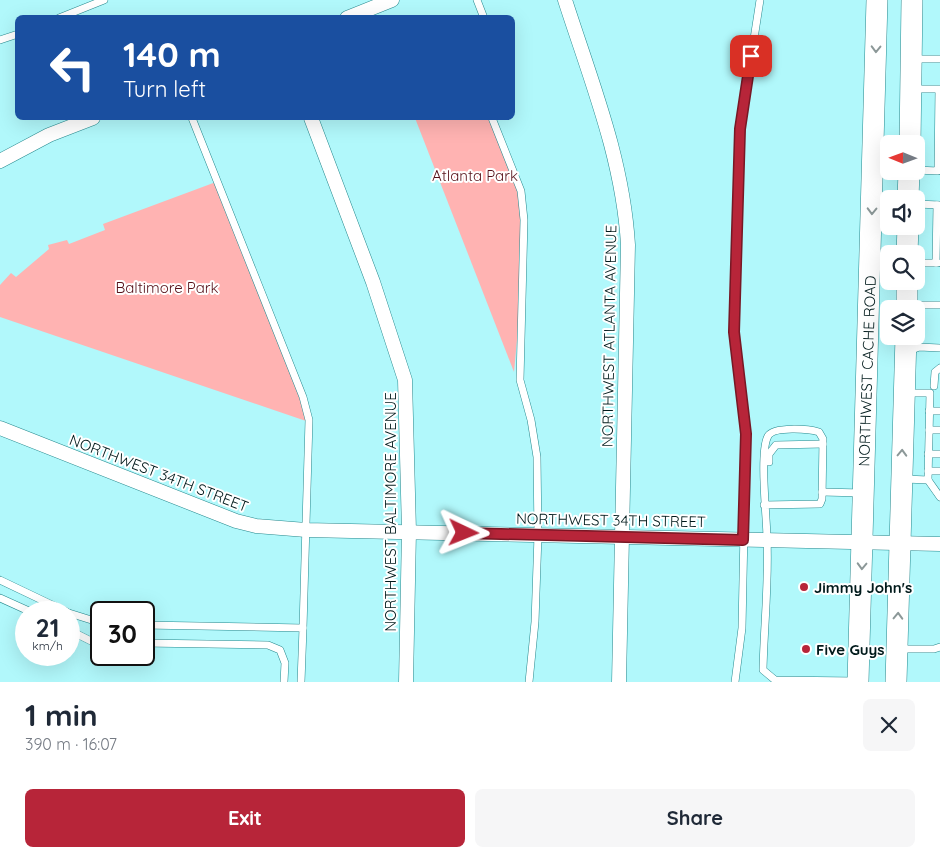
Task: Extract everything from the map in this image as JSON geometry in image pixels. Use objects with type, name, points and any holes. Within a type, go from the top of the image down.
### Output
[{"type":"main road","name":"NORTHWEST CACHE ROAD","points":[[858,681],[864,493],[880,261],[877,0]]},
{"type":"main road","points":[[910,135],[912,0]]},
{"type":"main road","points":[[896,682],[905,345]]},
{"type":"street","points":[[354,15],[392,0]]},
{"type":"street","name":"NORTHWEST ATLANTA AVENUE","points":[[565,0],[615,153],[626,211],[628,245],[619,682]]},
{"type":"street","points":[[0,161],[49,135],[88,120]]},
{"type":"street","name":"NORTHWEST BALTIMORE AVENUE","points":[[312,120],[373,282],[405,380],[409,531],[406,682]]},
{"type":"street","name":"NORTHWEST 34TH STREET","points":[[0,428],[236,521],[256,526],[306,530],[940,544]]},
{"type":"lane","points":[[66,15],[104,0]]},
{"type":"lane","points":[[477,0],[483,15]]},
{"type":"lane","points":[[735,682],[742,628],[746,434],[734,332],[735,261],[740,129],[760,0]]},
{"type":"lane","points":[[0,40],[15,35]]},
{"type":"lane","points":[[910,59],[940,59]]},
{"type":"lane","points":[[910,89],[939,89],[939,171],[925,170]]},
{"type":"lane","points":[[193,120],[303,397],[308,420],[301,682]]},
{"type":"lane","points":[[493,120],[521,191],[524,220],[520,380],[531,420],[537,457],[538,535],[535,622],[529,682]]},
{"type":"lane","points":[[925,204],[938,205],[938,263],[925,263]]},
{"type":"lane","points":[[925,306],[940,305]]},
{"type":"lane","points":[[905,345],[920,348],[940,348]]},
{"type":"lane","points":[[940,368],[935,372],[935,389],[929,411],[928,454],[928,480],[940,497]]},
{"type":"lane","points":[[904,392],[935,389]]},
{"type":"lane","points":[[929,411],[940,411]]},
{"type":"lane","points":[[929,430],[940,430]]},
{"type":"lane","points":[[764,502],[820,504],[823,444],[821,435],[816,431],[772,431],[767,437],[765,447],[764,502],[768,540],[763,670],[775,680],[858,681]]},
{"type":"lane","points":[[764,502],[768,491],[769,454],[772,448],[782,443],[823,444]]},
{"type":"lane","points":[[928,454],[940,454]]},
{"type":"lane","points":[[928,471],[940,471]]},
{"type":"lane","points":[[902,479],[928,480]]},
{"type":"lane","points":[[822,492],[864,493]]},
{"type":"lane","points":[[0,580],[43,601]]},
{"type":"lane","points":[[0,598],[15,605]]},
{"type":"lane","points":[[155,625],[302,628]]},
{"type":"lane","points":[[155,642],[268,645],[280,650],[285,663],[284,682]]},
{"type":"lane","points":[[897,649],[934,649],[940,647]]},
{"type":"green space","name":"Atlanta Park","points":[[416,120],[489,120],[519,191],[523,219],[519,318],[514,372]]},
{"type":"green space","name":"Baltimore Park","points":[[216,182],[301,397],[306,421],[0,317],[0,285],[11,273],[16,277],[49,249],[48,245],[67,240],[69,244],[105,230],[103,224]]},
{"type":"place","name":"Jimmy John's","points":[[804,587]]},
{"type":"place","name":"Five Guys","points":[[806,649]]},
{"type":"route","points":[[464,533],[743,540],[746,434],[734,332],[735,261],[740,129],[751,56]]}]
